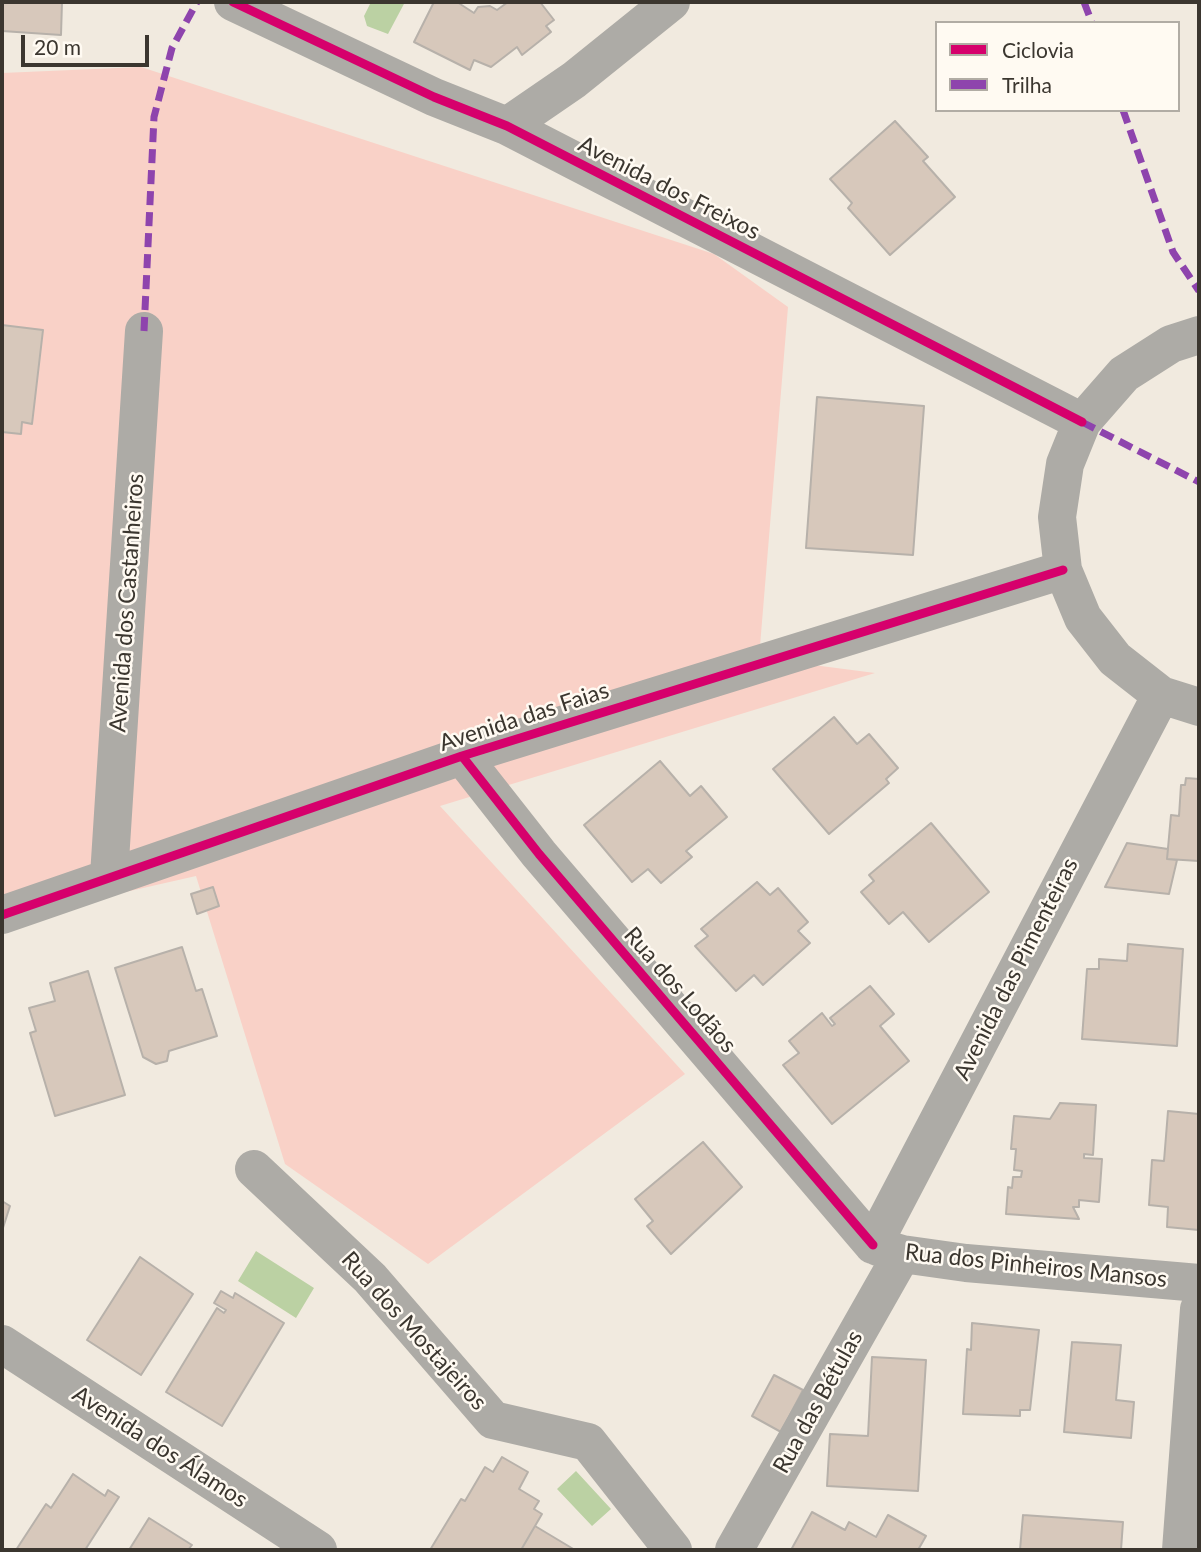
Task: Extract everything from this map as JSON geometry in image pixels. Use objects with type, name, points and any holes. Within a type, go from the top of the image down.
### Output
[{"type":"street","name":"Avenida dos Freixos","points":[[233,2],[434,97],[507,126],[1082,422]]},
{"type":"street","points":[[507,126],[574,80],[671,2]]},
{"type":"street","name":"Avenida dos Castanheiros","points":[[109,876],[144,331]]},
{"type":"street","points":[[1199,335],[1171,344],[1124,374],[1082,422],[1065,464],[1057,517],[1063,570],[1083,618],[1115,659],[1161,695],[1199,707]]},
{"type":"street","name":"Avenida das Faias","points":[[2,915],[462,756],[1063,570]]},
{"type":"street","name":"Avenida das Pimenteiras","points":[[887,1250],[1161,695]]},
{"type":"street","name":"Rua dos Lodãos","points":[[462,756],[548,864],[887,1250]]},
{"type":"street","name":"Rua dos Mostajeiros","points":[[254,1169],[370,1278],[494,1420],[588,1442],[673,1550]]},
{"type":"street","name":"Rua dos Pinheiros Mansos","points":[[887,1250],[1199,1283]]},
{"type":"street","name":"Rua das Bétulas","points":[[734,1550],[887,1250]]},
{"type":"street","points":[[1181,1550],[1199,1309]]},
{"type":"street","name":"Avenida dos Álamos","points":[[2,1344],[318,1550]]},
{"type":"shaded area","points":[[371,2],[405,2],[388,34],[367,26],[364,16]]},
{"type":"shaded area","points":[[141,67],[714,254],[788,307],[759,658],[875,673],[440,806],[685,1074],[428,1264],[285,1164],[196,876],[2,920],[2,73]]},
{"type":"shaded area","points":[[256,1251],[314,1288],[296,1318],[238,1281]]},
{"type":"shaded area","points":[[576,1471],[611,1509],[592,1526],[557,1489]]},
{"type":"building","points":[[2,2],[62,2],[61,35],[2,31]]},
{"type":"building","points":[[434,2],[457,2],[474,13],[478,7],[490,6],[497,10],[508,2],[540,2],[554,20],[546,26],[551,32],[522,55],[517,47],[491,67],[474,60],[470,70],[414,42]]},
{"type":"building","points":[[895,121],[928,157],[923,161],[955,197],[890,255],[848,208],[852,203],[830,179]]},
{"type":"building","points":[[2,325],[43,330],[32,424],[22,422],[21,434],[2,432]]},
{"type":"building","points":[[817,397],[924,406],[913,555],[806,548]]},
{"type":"building","points":[[834,717],[857,744],[869,734],[898,768],[886,779],[889,783],[829,834],[773,769]]},
{"type":"building","points":[[660,761],[690,796],[701,786],[727,817],[686,851],[692,857],[661,883],[648,869],[632,882],[584,825]]},
{"type":"building","points":[[1186,778],[1199,779],[1199,861],[1167,859],[1171,815],[1179,816],[1181,785],[1185,785]]},
{"type":"building","points":[[931,823],[989,892],[929,942],[903,912],[889,924],[861,892],[874,881],[869,875]]},
{"type":"building","points":[[1127,843],[1168,849],[1167,859],[1177,860],[1169,894],[1105,887]]},
{"type":"building","points":[[757,882],[770,895],[778,888],[808,922],[798,931],[810,943],[763,985],[754,975],[736,991],[695,946],[708,936],[701,929]]},
{"type":"building","points":[[213,887],[219,906],[197,914],[191,894]]},
{"type":"building","points":[[1128,944],[1183,949],[1177,1046],[1082,1039],[1087,969],[1099,969],[1099,959],[1127,961]]},
{"type":"building","points":[[182,947],[196,991],[202,989],[217,1036],[169,1051],[167,1061],[156,1064],[143,1057],[115,968]]},
{"type":"building","points":[[88,971],[125,1095],[55,1116],[30,1033],[36,1031],[29,1008],[55,1001],[50,983]]},
{"type":"building","points":[[870,986],[894,1014],[880,1026],[909,1061],[832,1124],[783,1065],[799,1053],[789,1041],[822,1013],[832,1026],[835,1024],[830,1018]]},
{"type":"building","points":[[1060,1103],[1096,1105],[1093,1155],[1084,1154],[1084,1158],[1102,1159],[1099,1202],[1079,1200],[1079,1207],[1073,1207],[1079,1219],[1006,1214],[1008,1187],[1012,1188],[1013,1177],[1021,1177],[1022,1171],[1014,1170],[1016,1149],[1011,1149],[1014,1116],[1050,1119]]},
{"type":"building","points":[[1168,1111],[1199,1114],[1199,1230],[1167,1227],[1168,1207],[1149,1205],[1152,1160],[1164,1161]]},
{"type":"building","points":[[703,1142],[742,1187],[671,1254],[647,1226],[653,1221],[635,1199]]},
{"type":"building","points":[[2,1201],[10,1206],[2,1231]]},
{"type":"building","points":[[140,1257],[193,1294],[141,1375],[87,1340]]},
{"type":"building","points":[[221,1291],[233,1298],[235,1293],[284,1323],[222,1426],[166,1392],[217,1308],[224,1313],[226,1310],[214,1303]]},
{"type":"building","points":[[972,1323],[1039,1330],[1030,1410],[1020,1410],[1020,1416],[963,1414],[967,1349],[971,1350]]},
{"type":"building","points":[[1072,1342],[1121,1345],[1116,1400],[1134,1402],[1131,1438],[1064,1432]]},
{"type":"building","points":[[872,1357],[926,1360],[918,1491],[827,1486],[830,1434],[868,1436]]},
{"type":"building","points":[[774,1375],[803,1390],[781,1432],[752,1416]]},
{"type":"building","points":[[502,1457],[528,1472],[519,1489],[539,1501],[534,1509],[542,1514],[521,1550],[430,1550],[461,1499],[465,1501],[485,1467],[493,1472]]},
{"type":"building","points":[[73,1474],[105,1496],[108,1490],[119,1497],[85,1550],[16,1550],[46,1504],[51,1508]]},
{"type":"building","points":[[812,1512],[845,1530],[849,1522],[876,1537],[888,1515],[926,1536],[918,1550],[791,1550]]},
{"type":"building","points":[[1023,1515],[1123,1522],[1121,1550],[1020,1550]]},
{"type":"building","points":[[149,1518],[192,1545],[188,1550],[129,1550]]},
{"type":"building","points":[[535,1526],[575,1550],[521,1550]]},
{"type":"marked path","points":[[144,331],[154,117],[172,48],[197,2]]},
{"type":"marked path","points":[[1084,2],[1091,21]]},
{"type":"marked path","points":[[1124,112],[1173,252],[1199,291]]},
{"type":"marked path","points":[[1082,422],[1199,482]]},
{"type":"cycle path","points":[[233,2],[434,97],[507,126],[1082,422]]},
{"type":"cycle path","points":[[2,915],[462,756],[1063,570]]},
{"type":"cycle path","points":[[462,756],[539,854],[873,1245]]}]
